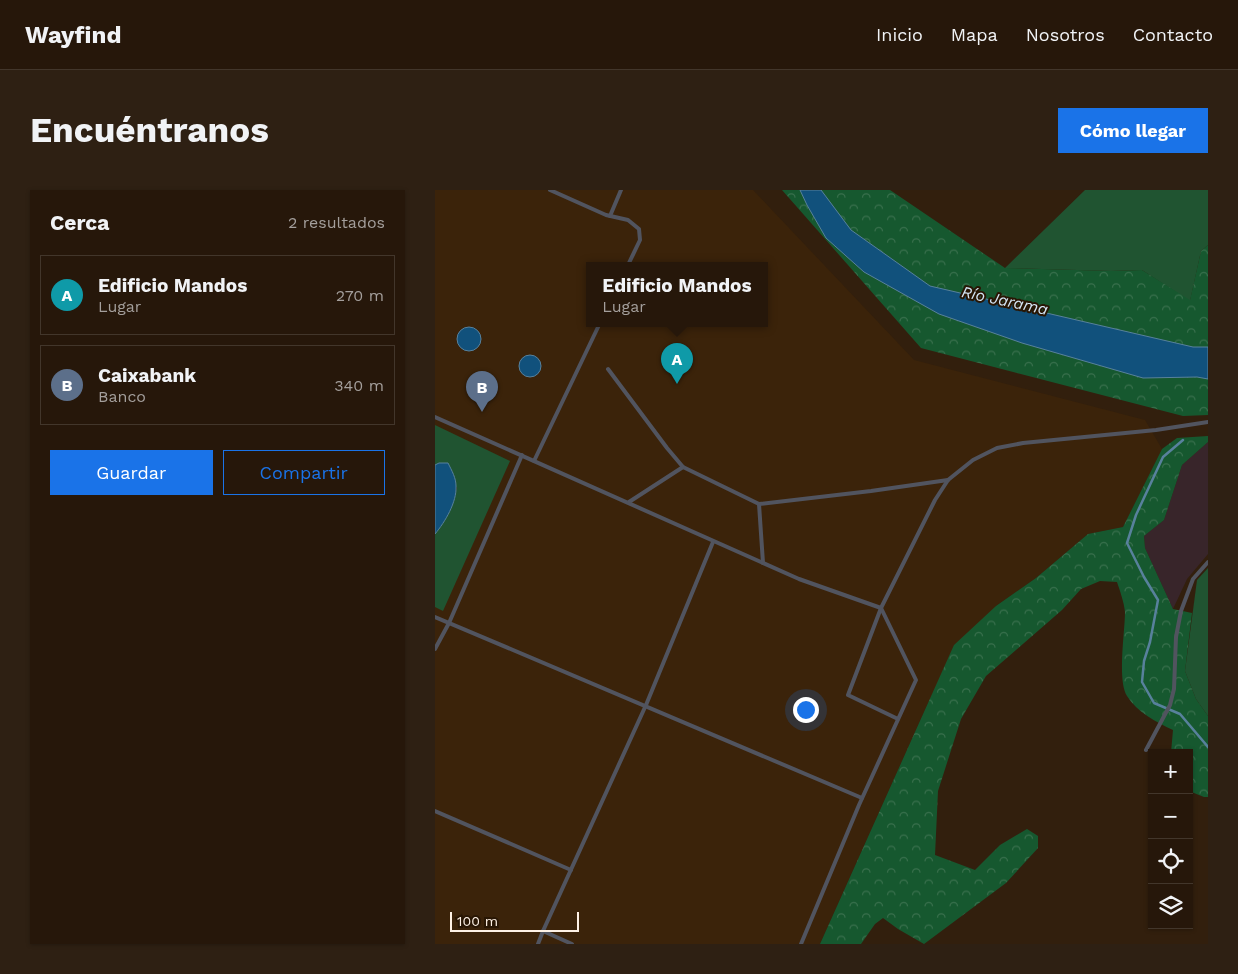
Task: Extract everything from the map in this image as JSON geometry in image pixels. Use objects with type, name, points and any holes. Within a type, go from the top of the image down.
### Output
[{"type":"lane","points":[[550,190],[610,216],[628,220],[639,229],[640,240],[629,262]]},
{"type":"lane","points":[[610,216],[621,190]]},
{"type":"lane","points":[[534,461],[598,327]]},
{"type":"lane","points":[[608,370],[683,467],[759,504],[948,480]]},
{"type":"lane","points":[[435,416],[629,502],[713,542],[799,579],[881,608],[916,680],[862,798],[801,944]]},
{"type":"lane","points":[[898,719],[848,695],[881,608],[935,500],[948,480],[973,460],[997,448],[1023,443],[1155,430],[1206,422]]},
{"type":"lane","points":[[435,649],[449,623],[522,455]]},
{"type":"lane","points":[[629,502],[683,467]]},
{"type":"lane","points":[[759,504],[763,563]]},
{"type":"lane","points":[[538,944],[646,705],[713,542]]},
{"type":"lane","points":[[1147,750],[1170,705],[1174,689],[1176,637],[1181,611],[1193,579],[1208,562]]},
{"type":"lane","points":[[435,617],[862,798]]},
{"type":"lane","points":[[435,811],[571,870]]},
{"type":"lane","points":[[543,931],[572,944]]},
{"type":"shaded area","points":[[435,190],[753,190],[914,360],[1145,420],[1162,449],[1123,527],[1088,534],[1036,578],[996,606],[928,703],[820,944],[435,944]]},
{"type":"shaded area","points":[[1208,442],[1208,554],[1187,579],[1173,609],[1145,548],[1144,536],[1164,520],[1182,465]]},
{"type":"green space","points":[[782,190],[890,190],[1005,268],[1142,270],[1190,300],[1201,251],[1208,245],[1208,415],[1183,416],[921,348]]},
{"type":"green space","points":[[1085,190],[1208,190],[1208,245],[1201,251],[1190,301],[1142,270],[1005,268]]},
{"type":"green space","points":[[435,425],[510,461],[443,611],[435,607],[435,534],[447,515],[457,488],[439,463],[435,465]]},
{"type":"green space","points":[[1208,436],[1208,442],[1182,465],[1164,520],[1144,536],[1145,548],[1173,609],[1192,613],[1185,671],[1196,699],[1208,716],[1208,797],[1193,793],[1193,749],[1171,749],[1173,730],[1141,712],[1127,696],[1122,679],[1124,604],[1117,582],[1100,581],[1081,589],[1062,610],[986,676],[961,719],[938,791],[935,855],[975,870],[1000,845],[1027,829],[1038,836],[1038,848],[1006,883],[924,944],[883,918],[875,924],[861,944],[820,944],[954,645],[996,606],[1036,578],[1088,534],[1123,527],[1162,449],[1177,438]]},
{"type":"green space","points":[[1208,568],[1208,716],[1196,699],[1185,671],[1197,580]]},
{"type":"water","points":[[800,190],[821,190],[851,230],[930,286],[1193,347],[1208,347],[1208,379],[1197,377],[1143,378],[1022,343],[939,314],[864,272],[826,238]]},
{"type":"water","points":[[469,327],[478,330],[481,339],[478,348],[469,351],[460,348],[457,339],[460,330]]},
{"type":"water","points":[[530,355],[538,358],[541,366],[538,374],[530,377],[522,374],[519,366],[522,358]]},
{"type":"water","points":[[448,463],[455,480],[456,492],[450,512],[435,534],[435,465]]},
{"type":"waterway","points":[[1183,440],[1163,457],[1136,515],[1127,543],[1158,600],[1150,642],[1144,661],[1142,682],[1154,703],[1180,714],[1208,747]]},
{"type":"place","name":"Edificio Mandos","points":[[677,384]]},
{"type":"place","name":"Caixabank","points":[[482,412]]},
{"type":"water label","name":"Río Jarama","points":[[1005,300]]}]
